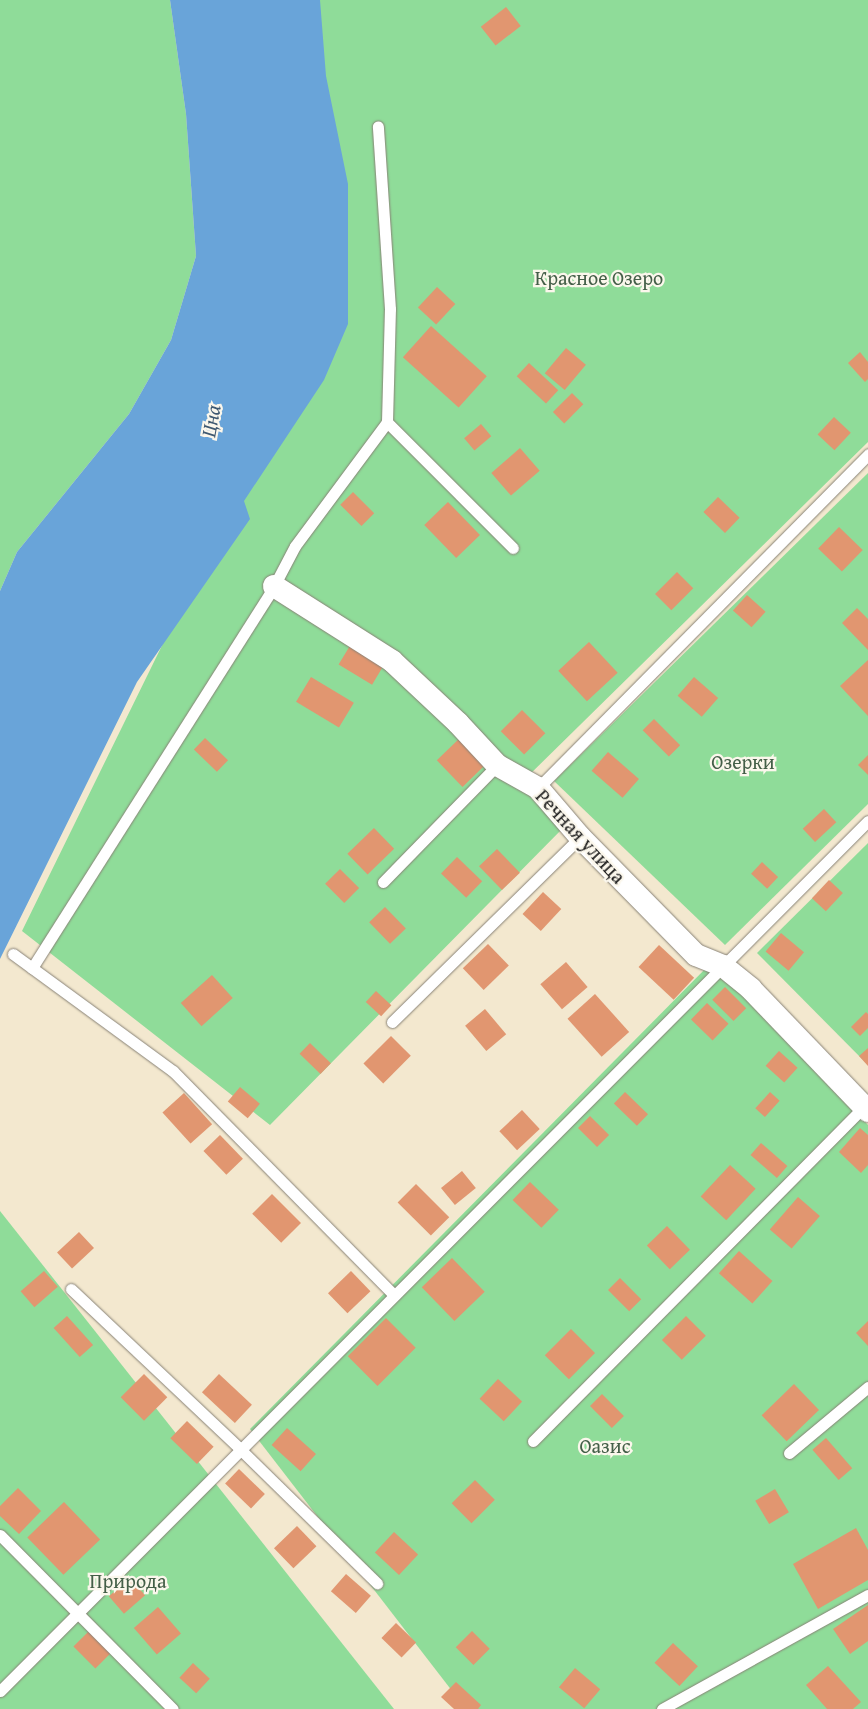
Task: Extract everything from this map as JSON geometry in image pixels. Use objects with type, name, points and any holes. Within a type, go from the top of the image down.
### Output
[{"type":"street","name":"Речная улица","points":[[274,586],[392,661],[458,723],[497,765],[538,788],[580,837],[696,955],[723,966],[751,990],[866,1106]]},
{"type":"lane","points":[[32,968],[274,586],[295,546],[387,422],[390,309],[378,126]]},
{"type":"lane","points":[[387,422],[513,548]]},
{"type":"lane","points":[[538,788],[868,454]]},
{"type":"lane","points":[[382,882],[497,765]]},
{"type":"lane","points":[[0,1692],[240,1449],[868,821]]},
{"type":"lane","points":[[392,1022],[580,837]]},
{"type":"lane","points":[[13,954],[172,1070],[394,1295]]},
{"type":"lane","points":[[533,1441],[866,1106]]},
{"type":"lane","points":[[71,1289],[240,1449],[377,1583]]},
{"type":"lane","points":[[789,1453],[868,1387]]},
{"type":"lane","points":[[0,1536],[173,1709]]},
{"type":"lane","points":[[662,1709],[868,1595]]},
{"type":"green space","points":[[0,0],[170,0],[186,114],[196,256],[171,340],[129,414],[17,552],[0,591]]},
{"type":"green space","name":"Красное Озеро","points":[[300,0],[868,0],[868,442],[523,781],[565,826],[270,1125],[22,931],[226,515]]},
{"type":"green space","name":"Озерки","points":[[868,473],[868,804],[725,945],[554,781]]},
{"type":"green space","points":[[868,843],[868,1065],[757,953]]},
{"type":"green space","name":"Оазис","points":[[713,961],[868,1125],[868,1709],[466,1709],[250,1429]]},
{"type":"green space","name":"Природа","points":[[0,1211],[394,1709],[0,1709]]},
{"type":"water","name":"Цна","points":[[170,0],[320,0],[326,76],[348,184],[348,324],[324,380],[244,501],[250,519],[137,682],[0,959],[0,591],[17,552],[129,414],[171,340],[196,256],[186,114]]},
{"type":"building","points":[[506,7],[521,26],[496,46],[481,27]]},
{"type":"building","points":[[437,287],[455,304],[436,325],[418,307]]},
{"type":"building","points":[[431,326],[487,376],[459,407],[403,357]]},
{"type":"building","points":[[566,348],[586,365],[565,390],[545,373]]},
{"type":"building","points":[[860,352],[868,362],[868,379],[865,382],[848,363]]},
{"type":"building","points":[[529,363],[558,390],[546,403],[517,376]]},
{"type":"building","points":[[572,393],[583,404],[564,423],[553,412]]},
{"type":"building","points":[[834,417],[851,433],[834,450],[818,435]]},
{"type":"building","points":[[481,424],[491,436],[474,450],[464,438]]},
{"type":"building","points":[[520,448],[540,471],[511,496],[491,473]]},
{"type":"building","points":[[353,492],[374,513],[361,526],[340,505]]},
{"type":"building","points":[[718,497],[740,518],[725,533],[703,512]]},
{"type":"building","points":[[448,502],[480,535],[456,558],[424,525]]},
{"type":"building","points":[[839,527],[863,550],[842,572],[818,549]]},
{"type":"building","points":[[677,572],[693,588],[671,610],[655,594]]},
{"type":"building","points":[[747,595],[766,612],[752,627],[733,611]]},
{"type":"building","points":[[857,608],[868,619],[868,650],[842,623]]},
{"type":"building","points":[[589,642],[618,673],[587,701],[558,671]]},
{"type":"building","points":[[351,644],[384,664],[372,685],[339,665]]},
{"type":"building","points":[[868,660],[868,716],[840,686]]},
{"type":"building","points":[[311,677],[354,703],[339,728],[296,702]]},
{"type":"building","points":[[694,677],[718,698],[702,717],[678,696]]},
{"type":"building","points":[[522,710],[545,733],[524,755],[501,731]]},
{"type":"building","points":[[654,719],[680,745],[669,756],[643,730]]},
{"type":"building","points":[[462,736],[488,763],[463,787],[437,760]]},
{"type":"building","points":[[205,738],[228,760],[217,772],[194,750]]},
{"type":"building","points":[[608,752],[639,779],[623,798],[592,771]]},
{"type":"building","points":[[868,755],[868,775],[858,765]]},
{"type":"building","points":[[824,809],[836,822],[815,842],[803,829]]},
{"type":"building","points":[[374,828],[394,849],[368,875],[347,854]]},
{"type":"building","points":[[497,849],[520,873],[502,890],[479,866]]},
{"type":"building","points":[[457,857],[482,881],[466,898],[441,874]]},
{"type":"building","points":[[762,862],[778,877],[767,889],[751,874]]},
{"type":"building","points":[[340,869],[359,888],[344,903],[325,884]]},
{"type":"building","points":[[829,880],[843,893],[826,911],[812,898]]},
{"type":"building","points":[[543,892],[561,909],[541,931],[523,914]]},
{"type":"building","points":[[385,907],[406,929],[390,944],[369,922]]},
{"type":"building","points":[[781,933],[804,952],[789,971],[766,951]]},
{"type":"building","points":[[488,944],[509,966],[484,990],[463,968]]},
{"type":"building","points":[[659,945],[694,978],[674,1000],[639,967]]},
{"type":"building","points":[[566,962],[588,987],[562,1009],[540,984]]},
{"type":"building","points":[[212,975],[233,998],[202,1026],[181,1003]]},
{"type":"building","points":[[725,987],[746,1008],[733,1021],[712,1000]]},
{"type":"building","points":[[376,991],[391,1005],[381,1016],[366,1002]]},
{"type":"building","points":[[595,994],[629,1032],[602,1057],[568,1019]]},
{"type":"building","points":[[707,1003],[729,1024],[713,1040],[691,1020]]},
{"type":"building","points":[[485,1009],[506,1034],[486,1051],[465,1026]]},
{"type":"building","points":[[866,1012],[868,1014],[868,1028],[860,1036],[851,1027]]},
{"type":"building","points":[[391,1036],[411,1056],[383,1083],[363,1064]]},
{"type":"building","points":[[310,1043],[331,1063],[320,1074],[300,1054]]},
{"type":"building","points":[[868,1048],[868,1066],[859,1056]]},
{"type":"building","points":[[779,1051],[798,1068],[784,1083],[766,1066]]},
{"type":"building","points":[[240,1087],[260,1104],[248,1118],[228,1102]]},
{"type":"building","points":[[625,1092],[648,1114],[637,1126],[614,1104]]},
{"type":"building","points":[[770,1092],[780,1101],[765,1117],[755,1108]]},
{"type":"building","points":[[184,1093],[212,1124],[191,1144],[162,1112]]},
{"type":"building","points":[[522,1110],[540,1129],[517,1150],[499,1131]]},
{"type":"building","points":[[590,1116],[609,1135],[597,1147],[578,1128]]},
{"type":"building","points":[[860,1128],[868,1135],[868,1165],[861,1173],[839,1152]]},
{"type":"building","points":[[220,1135],[243,1159],[226,1175],[203,1151]]},
{"type":"building","points":[[761,1143],[787,1166],[777,1178],[751,1155]]},
{"type":"building","points":[[730,1165],[756,1189],[726,1220],[701,1196]]},
{"type":"building","points":[[462,1171],[476,1188],[455,1205],[441,1188]]},
{"type":"building","points":[[530,1182],[559,1210],[541,1228],[513,1200]]},
{"type":"building","points":[[416,1184],[449,1217],[431,1236],[398,1202]]},
{"type":"building","points":[[272,1194],[301,1223],[281,1243],[252,1214]]},
{"type":"building","points":[[798,1197],[820,1216],[792,1248],[770,1229]]},
{"type":"building","points":[[667,1226],[690,1250],[670,1269],[647,1245]]},
{"type":"building","points":[[79,1232],[94,1248],[72,1269],[57,1252]]},
{"type":"building","points":[[739,1251],[772,1281],[752,1303],[719,1273]]},
{"type":"building","points":[[452,1258],[485,1292],[454,1321],[422,1287]]},
{"type":"building","points":[[44,1271],[58,1287],[34,1307],[21,1291]]},
{"type":"building","points":[[351,1271],[370,1291],[347,1313],[328,1293]]},
{"type":"building","points":[[620,1278],[641,1299],[629,1311],[608,1290]]},
{"type":"building","points":[[67,1316],[93,1345],[80,1357],[54,1328]]},
{"type":"building","points":[[686,1316],[706,1336],[682,1360],[662,1340]]},
{"type":"building","points":[[386,1318],[416,1348],[378,1386],[348,1356]]},
{"type":"building","points":[[868,1321],[868,1346],[856,1333]]},
{"type":"building","points":[[571,1329],[595,1353],[569,1379],[545,1355]]},
{"type":"building","points":[[144,1374],[167,1397],[144,1421],[121,1397]]},
{"type":"building","points":[[219,1374],[252,1405],[235,1423],[202,1392]]},
{"type":"building","points":[[498,1379],[522,1402],[504,1421],[480,1399]]},
{"type":"building","points":[[794,1384],[819,1410],[787,1441],[762,1415]]},
{"type":"building","points":[[602,1394],[624,1416],[612,1428],[590,1406]]},
{"type":"building","points":[[187,1421],[214,1447],[197,1464],[170,1438]]},
{"type":"building","points":[[287,1428],[316,1454],[301,1471],[272,1445]]},
{"type":"building","points":[[826,1438],[852,1468],[839,1480],[812,1450]]},
{"type":"building","points":[[239,1469],[265,1494],[251,1508],[225,1483]]},
{"type":"building","points":[[475,1480],[495,1500],[471,1523],[452,1503]]},
{"type":"building","points":[[18,1488],[41,1511],[19,1534],[0,1516],[0,1506]]},
{"type":"building","points":[[775,1489],[789,1512],[769,1524],[755,1501]]},
{"type":"building","points":[[64,1502],[100,1539],[63,1575],[27,1537]]},
{"type":"building","points":[[297,1526],[316,1546],[293,1568],[274,1548]]},
{"type":"building","points":[[856,1528],[868,1550],[868,1580],[818,1609],[793,1564]]},
{"type":"building","points":[[394,1532],[418,1555],[399,1575],[375,1552]]},
{"type":"building","points":[[346,1574],[371,1596],[356,1613],[331,1591]]},
{"type":"building","points":[[130,1578],[145,1595],[124,1614],[109,1596]]},
{"type":"building","points":[[868,1605],[868,1641],[850,1654],[833,1629]]},
{"type":"building","points":[[158,1607],[181,1633],[157,1654],[134,1628]]},
{"type":"building","points":[[396,1623],[416,1642],[402,1658],[381,1638]]},
{"type":"building","points":[[89,1631],[111,1653],[95,1668],[73,1647]]},
{"type":"building","points":[[472,1631],[490,1649],[473,1665],[456,1647]]},
{"type":"building","points":[[673,1643],[698,1666],[679,1686],[655,1663]]},
{"type":"building","points":[[193,1663],[210,1679],[196,1693],[179,1678]]},
{"type":"building","points":[[828,1666],[861,1702],[853,1709],[827,1709],[806,1685]]},
{"type":"building","points":[[575,1668],[600,1689],[584,1708],[559,1687]]},
{"type":"building","points":[[456,1682],[481,1705],[478,1709],[454,1709],[441,1697]]}]
